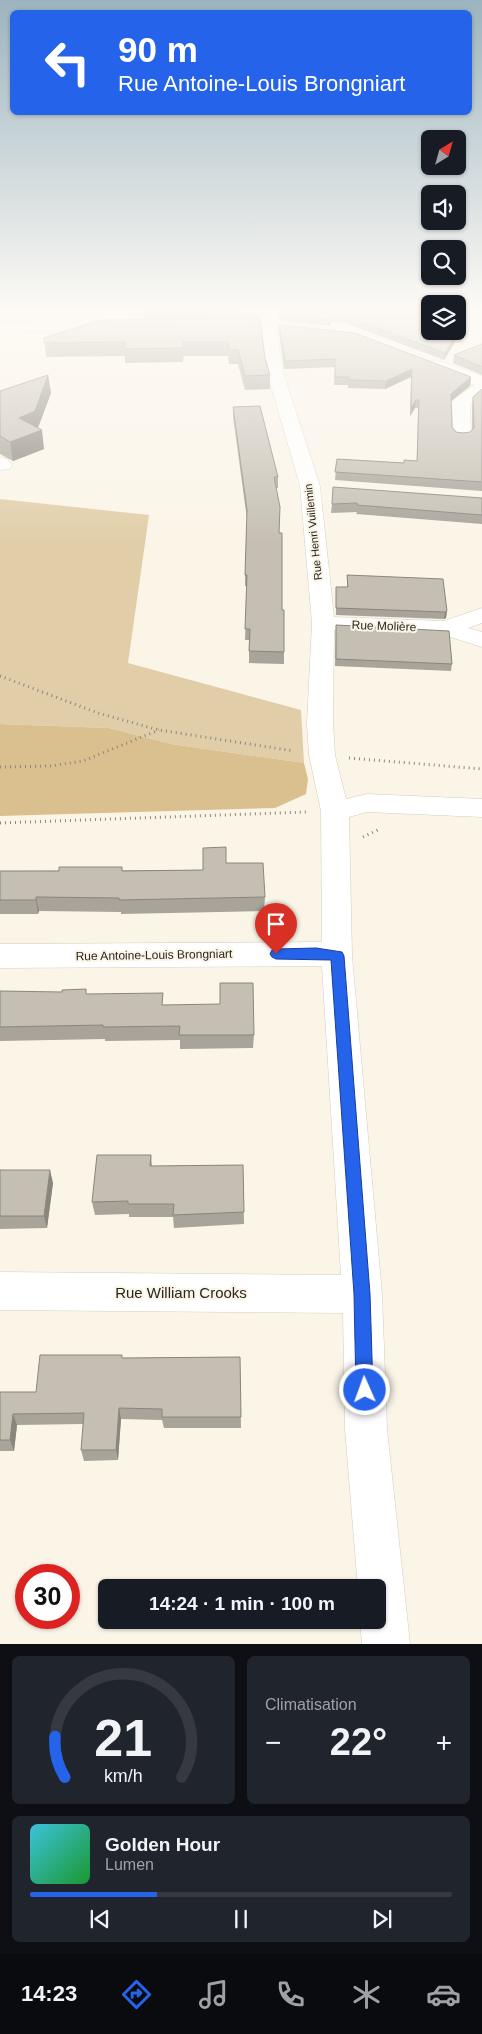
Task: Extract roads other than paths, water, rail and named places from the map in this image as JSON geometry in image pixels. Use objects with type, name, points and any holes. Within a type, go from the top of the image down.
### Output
[{"type":"street","name":"Rue Henri Vuillemin","points":[[281,389],[319,487],[323,623],[321,739],[335,812],[337,956],[362,1294],[366,1429],[386,1644]]},
{"type":"street","points":[[462,435],[461,402],[480,389]]},
{"type":"street","name":"Rue Molière","points":[[446,628],[482,615]]},
{"type":"street","name":"Rue Molière","points":[[323,623],[446,628],[482,640]]},
{"type":"street","points":[[335,812],[367,803],[482,808]]},
{"type":"street","name":"Rue Antoine-Louis Brongniart","points":[[0,956],[316,953],[337,956]]},
{"type":"street","name":"Rue William Crooks","points":[[0,1291],[362,1294]]}]
